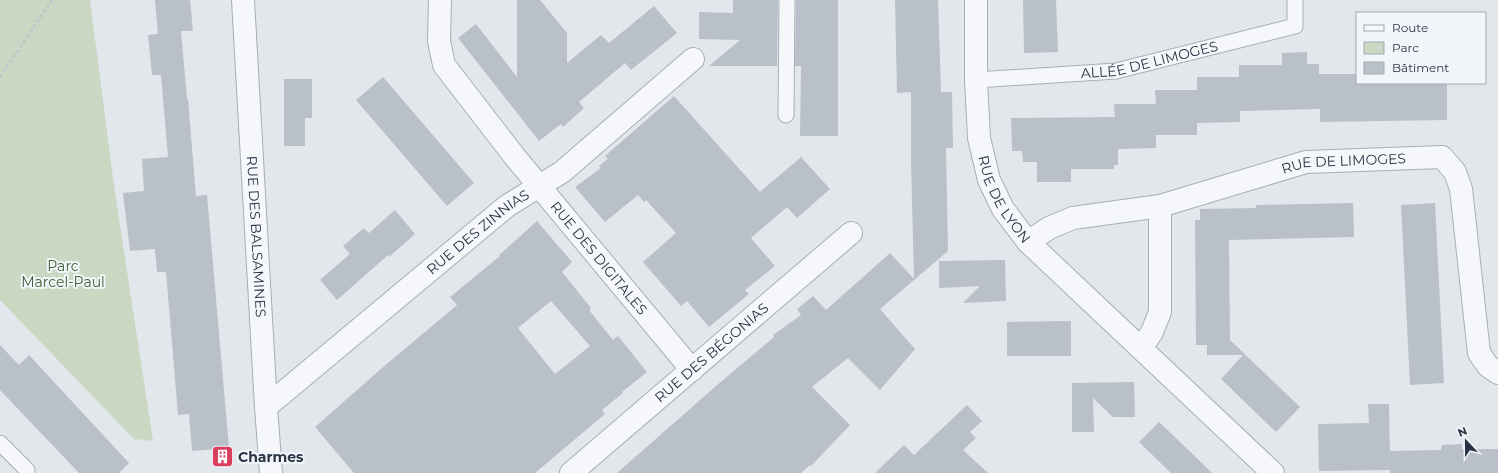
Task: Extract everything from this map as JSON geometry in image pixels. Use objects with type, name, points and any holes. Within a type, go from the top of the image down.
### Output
[{"type":"street","name":"RUE DES BALSAMINES","points":[[243,0],[271,473]]},
{"type":"street","name":"RUE DES DIGITALES","points":[[440,0],[439,41],[444,65],[538,186],[692,370]]},
{"type":"street","name":"RUE DE LYON","points":[[976,0],[976,80],[979,138],[989,180],[1003,208],[1028,242],[1273,473]]},
{"type":"street","name":"RUE DES ZINNIAS","points":[[266,407],[507,206],[562,172],[692,59]]},
{"type":"street","name":"RUE DE LIMOGES","points":[[1028,242],[1049,228],[1073,218],[1160,206],[1306,162],[1442,157],[1456,172],[1461,189],[1479,353],[1488,366],[1498,373]]},
{"type":"street","points":[[1141,348],[1152,332],[1160,312],[1160,206]]},
{"type":"street","name":"RUE DES BÉGONIAS","points":[[571,473],[851,233]]},
{"type":"lane","points":[[786,115],[787,0]]},
{"type":"lane","name":"ALLÉE DE LIMOGES","points":[[976,80],[1116,71],[1295,26],[1295,0]]},
{"type":"lane","points":[[0,443],[28,473]]},
{"type":"path","points":[[0,77],[52,0]]},
{"type":"green space","name":"Parc Marcel-Paul","points":[[0,0],[90,0],[114,186],[153,441],[134,439],[0,300]]},
{"type":"building","points":[[155,0],[190,0],[193,31],[181,31],[196,196],[207,195],[229,448],[192,451],[189,414],[178,415],[166,272],[157,272],[155,249],[130,251],[123,193],[144,191],[142,159],[168,157],[161,75],[152,75],[148,35],[158,34]]},
{"type":"building","points":[[517,0],[540,0],[567,33],[567,63],[601,35],[609,43],[654,6],[677,33],[631,70],[625,63],[579,102],[584,108],[563,127],[561,124],[539,141],[458,38],[476,24],[517,77]]},
{"type":"building","points":[[733,0],[778,0],[777,66],[709,66],[740,40],[699,39],[699,12],[733,13]]},
{"type":"building","points":[[796,0],[838,0],[838,136],[800,136],[801,66],[795,66]]},
{"type":"building","points":[[895,0],[938,0],[941,92],[952,92],[953,148],[946,148],[948,251],[880,309],[915,349],[880,390],[848,358],[812,387],[850,425],[811,466],[810,465],[801,473],[617,473],[774,337],[773,335],[801,315],[797,309],[813,296],[826,310],[890,253],[914,279],[911,92],[897,93]]},
{"type":"building","points":[[1023,0],[1056,0],[1058,52],[1024,53]]},
{"type":"building","points":[[1307,52],[1307,64],[1319,64],[1319,74],[1356,74],[1356,84],[1447,84],[1447,120],[1320,122],[1320,109],[1240,111],[1240,122],[1197,123],[1197,135],[1156,135],[1156,148],[1118,149],[1118,165],[1114,165],[1114,169],[1071,169],[1071,182],[1037,182],[1037,162],[1023,162],[1022,151],[1012,151],[1011,118],[1115,117],[1114,104],[1156,104],[1155,90],[1197,90],[1197,77],[1239,77],[1239,65],[1282,65],[1282,53]]},
{"type":"building","points":[[383,77],[474,183],[447,206],[356,100]]},
{"type":"building","points":[[284,79],[312,79],[312,118],[305,118],[305,146],[284,146]]},
{"type":"building","points":[[674,96],[760,192],[800,158],[800,156],[830,189],[797,218],[787,207],[751,238],[775,266],[745,290],[749,294],[709,327],[687,301],[681,306],[643,262],[676,233],[646,200],[644,202],[638,195],[605,222],[575,187],[601,168],[599,166],[608,159],[605,156]]},
{"type":"building","points":[[1353,203],[1354,237],[1229,240],[1230,340],[1300,407],[1276,432],[1221,379],[1243,355],[1207,355],[1207,345],[1196,345],[1195,220],[1200,220],[1200,209],[1256,208],[1256,205]]},
{"type":"building","points":[[1435,203],[1444,383],[1410,385],[1401,205]]},
{"type":"building","points":[[395,210],[415,234],[389,257],[388,255],[337,300],[320,280],[350,254],[343,246],[364,228],[369,233]]},
{"type":"building","points":[[537,221],[572,262],[562,272],[591,308],[589,310],[613,340],[618,336],[647,372],[602,410],[605,414],[535,473],[354,473],[315,427],[457,305],[450,297],[500,256],[499,255]],"holes":[[[551,301],[590,346],[555,374],[518,328]]]},
{"type":"building","points":[[1005,260],[1006,301],[963,303],[980,286],[939,288],[939,261]]},
{"type":"building","points":[[1071,321],[1071,356],[1007,356],[1007,322]]},
{"type":"building","points":[[0,345],[19,365],[29,355],[129,463],[119,473],[79,473],[0,390]]},
{"type":"building","points":[[1134,382],[1135,417],[1113,417],[1093,398],[1094,432],[1072,432],[1072,383]]},
{"type":"building","points":[[1368,404],[1389,404],[1390,459],[1390,451],[1441,450],[1442,445],[1462,444],[1462,449],[1498,449],[1498,473],[1390,473],[1390,470],[1319,471],[1318,424],[1369,423]]},
{"type":"building","points":[[967,405],[982,421],[970,432],[976,438],[963,450],[988,473],[875,473],[904,445],[914,455]]},
{"type":"building","points":[[1159,422],[1212,473],[1171,473],[1139,442]]},
{"type":"place","name":"Charmes","points":[[222,457]]}]
